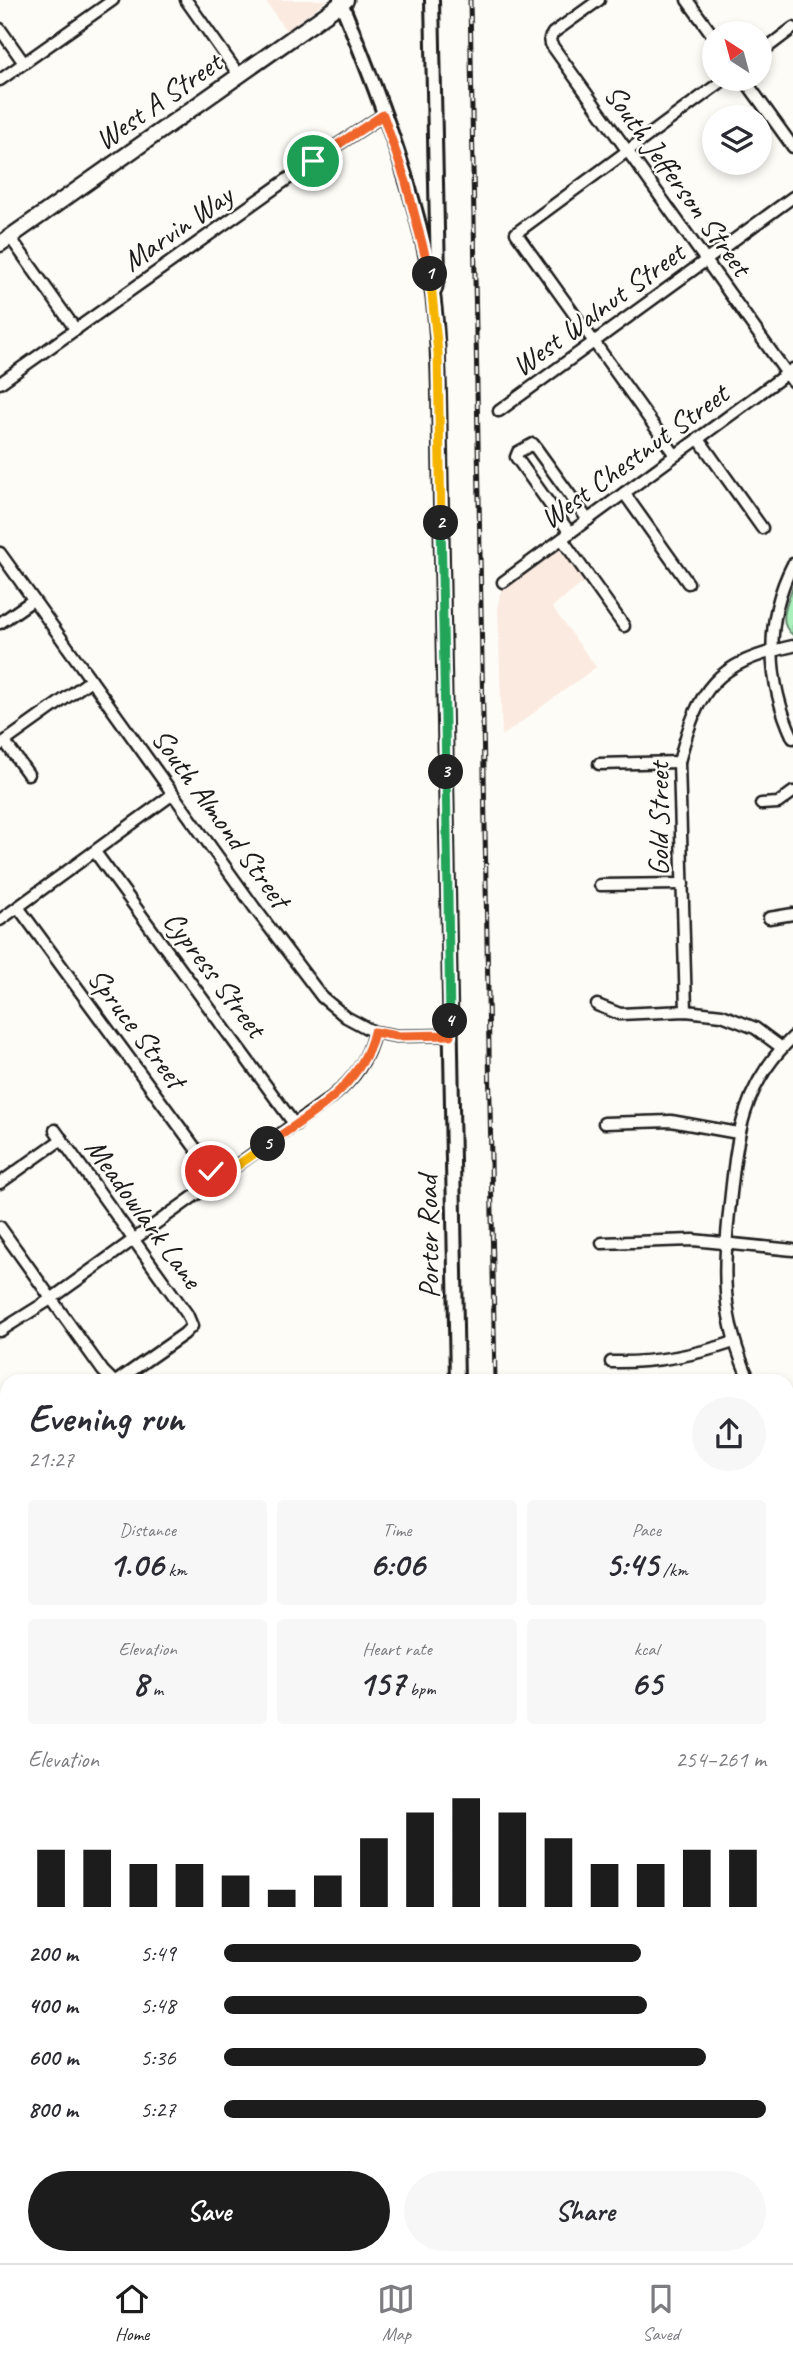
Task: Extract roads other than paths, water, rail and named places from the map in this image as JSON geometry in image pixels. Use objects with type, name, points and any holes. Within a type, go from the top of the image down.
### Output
[{"type":"main road","name":"West A Street","points":[[5,240],[343,1]]},
{"type":"street","points":[[0,80],[113,0]]},
{"type":"street","points":[[186,0],[239,75]]},
{"type":"street","points":[[432,0],[438,274],[433,300]]},
{"type":"street","name":"South Jefferson Street","points":[[599,0],[553,33],[551,44],[705,261],[791,375]]},
{"type":"street","points":[[687,0],[702,21]]},
{"type":"street","points":[[343,1],[417,222],[429,269],[433,300]]},
{"type":"street","points":[[772,44],[793,28]]},
{"type":"street","points":[[0,29],[24,63]]},
{"type":"street","points":[[675,455],[516,233],[708,91]]},
{"type":"street","points":[[753,91],[793,147]]},
{"type":"street","name":"Marvin Way","points":[[0,383],[313,161],[383,115]]},
{"type":"street","name":"West Walnut Street","points":[[499,411],[793,197]]},
{"type":"street","points":[[5,240],[76,330]]},
{"type":"street","name":"Porter Road","points":[[433,300],[439,406],[457,1374]]},
{"type":"street","name":"West Chestnut Street","points":[[503,582],[698,438],[791,375]]},
{"type":"street","points":[[698,438],[762,528]]},
{"type":"street","points":[[588,520],[533,444],[517,452],[516,457],[624,626]]},
{"type":"street","points":[[624,493],[688,583]]},
{"type":"street","name":"South Almond Street","points":[[0,553],[254,907],[322,997],[346,1017],[374,1032],[397,1036],[450,1035]]},
{"type":"street","points":[[793,564],[779,599],[772,651],[777,693],[793,738]]},
{"type":"street","points":[[0,623],[33,600]]},
{"type":"street","name":"Gold Street","points":[[686,1011],[679,762],[689,725],[701,696],[722,674],[746,659],[793,646]]},
{"type":"street","points":[[28,774],[2,743],[91,680]]},
{"type":"street","points":[[599,764],[679,762]]},
{"type":"street","points":[[761,804],[778,803],[793,792]]},
{"type":"street","points":[[0,920],[173,794]]},
{"type":"street","name":"Cypress Street","points":[[95,852],[295,1125]]},
{"type":"street","points":[[600,884],[683,884]]},
{"type":"street","name":"Spruce Street","points":[[18,907],[218,1179]]},
{"type":"street","points":[[769,918],[793,914]]},
{"type":"street","points":[[597,1004],[620,1014],[686,1011],[722,1014],[755,1028],[782,1048]]},
{"type":"street","points":[[0,1331],[51,1299],[332,1097],[352,1078],[367,1055],[374,1032]]},
{"type":"street","points":[[747,1374],[734,1342],[725,1289],[726,1243],[738,1133],[747,1104],[765,1070],[793,1037]]},
{"type":"street","points":[[604,1123],[671,1121],[738,1133]]},
{"type":"street","name":"Meadowlark Lane","points":[[55,1130],[187,1314],[192,1325],[184,1334],[125,1374]]},
{"type":"street","points":[[0,1183],[62,1139]]},
{"type":"street","points":[[0,1227],[107,1374]]},
{"type":"street","points":[[603,1243],[693,1240],[793,1250]]},
{"type":"street","points":[[611,1362],[659,1361],[708,1351],[734,1342]]},
{"type":"railway","points":[[470,0],[495,1374]]}]
